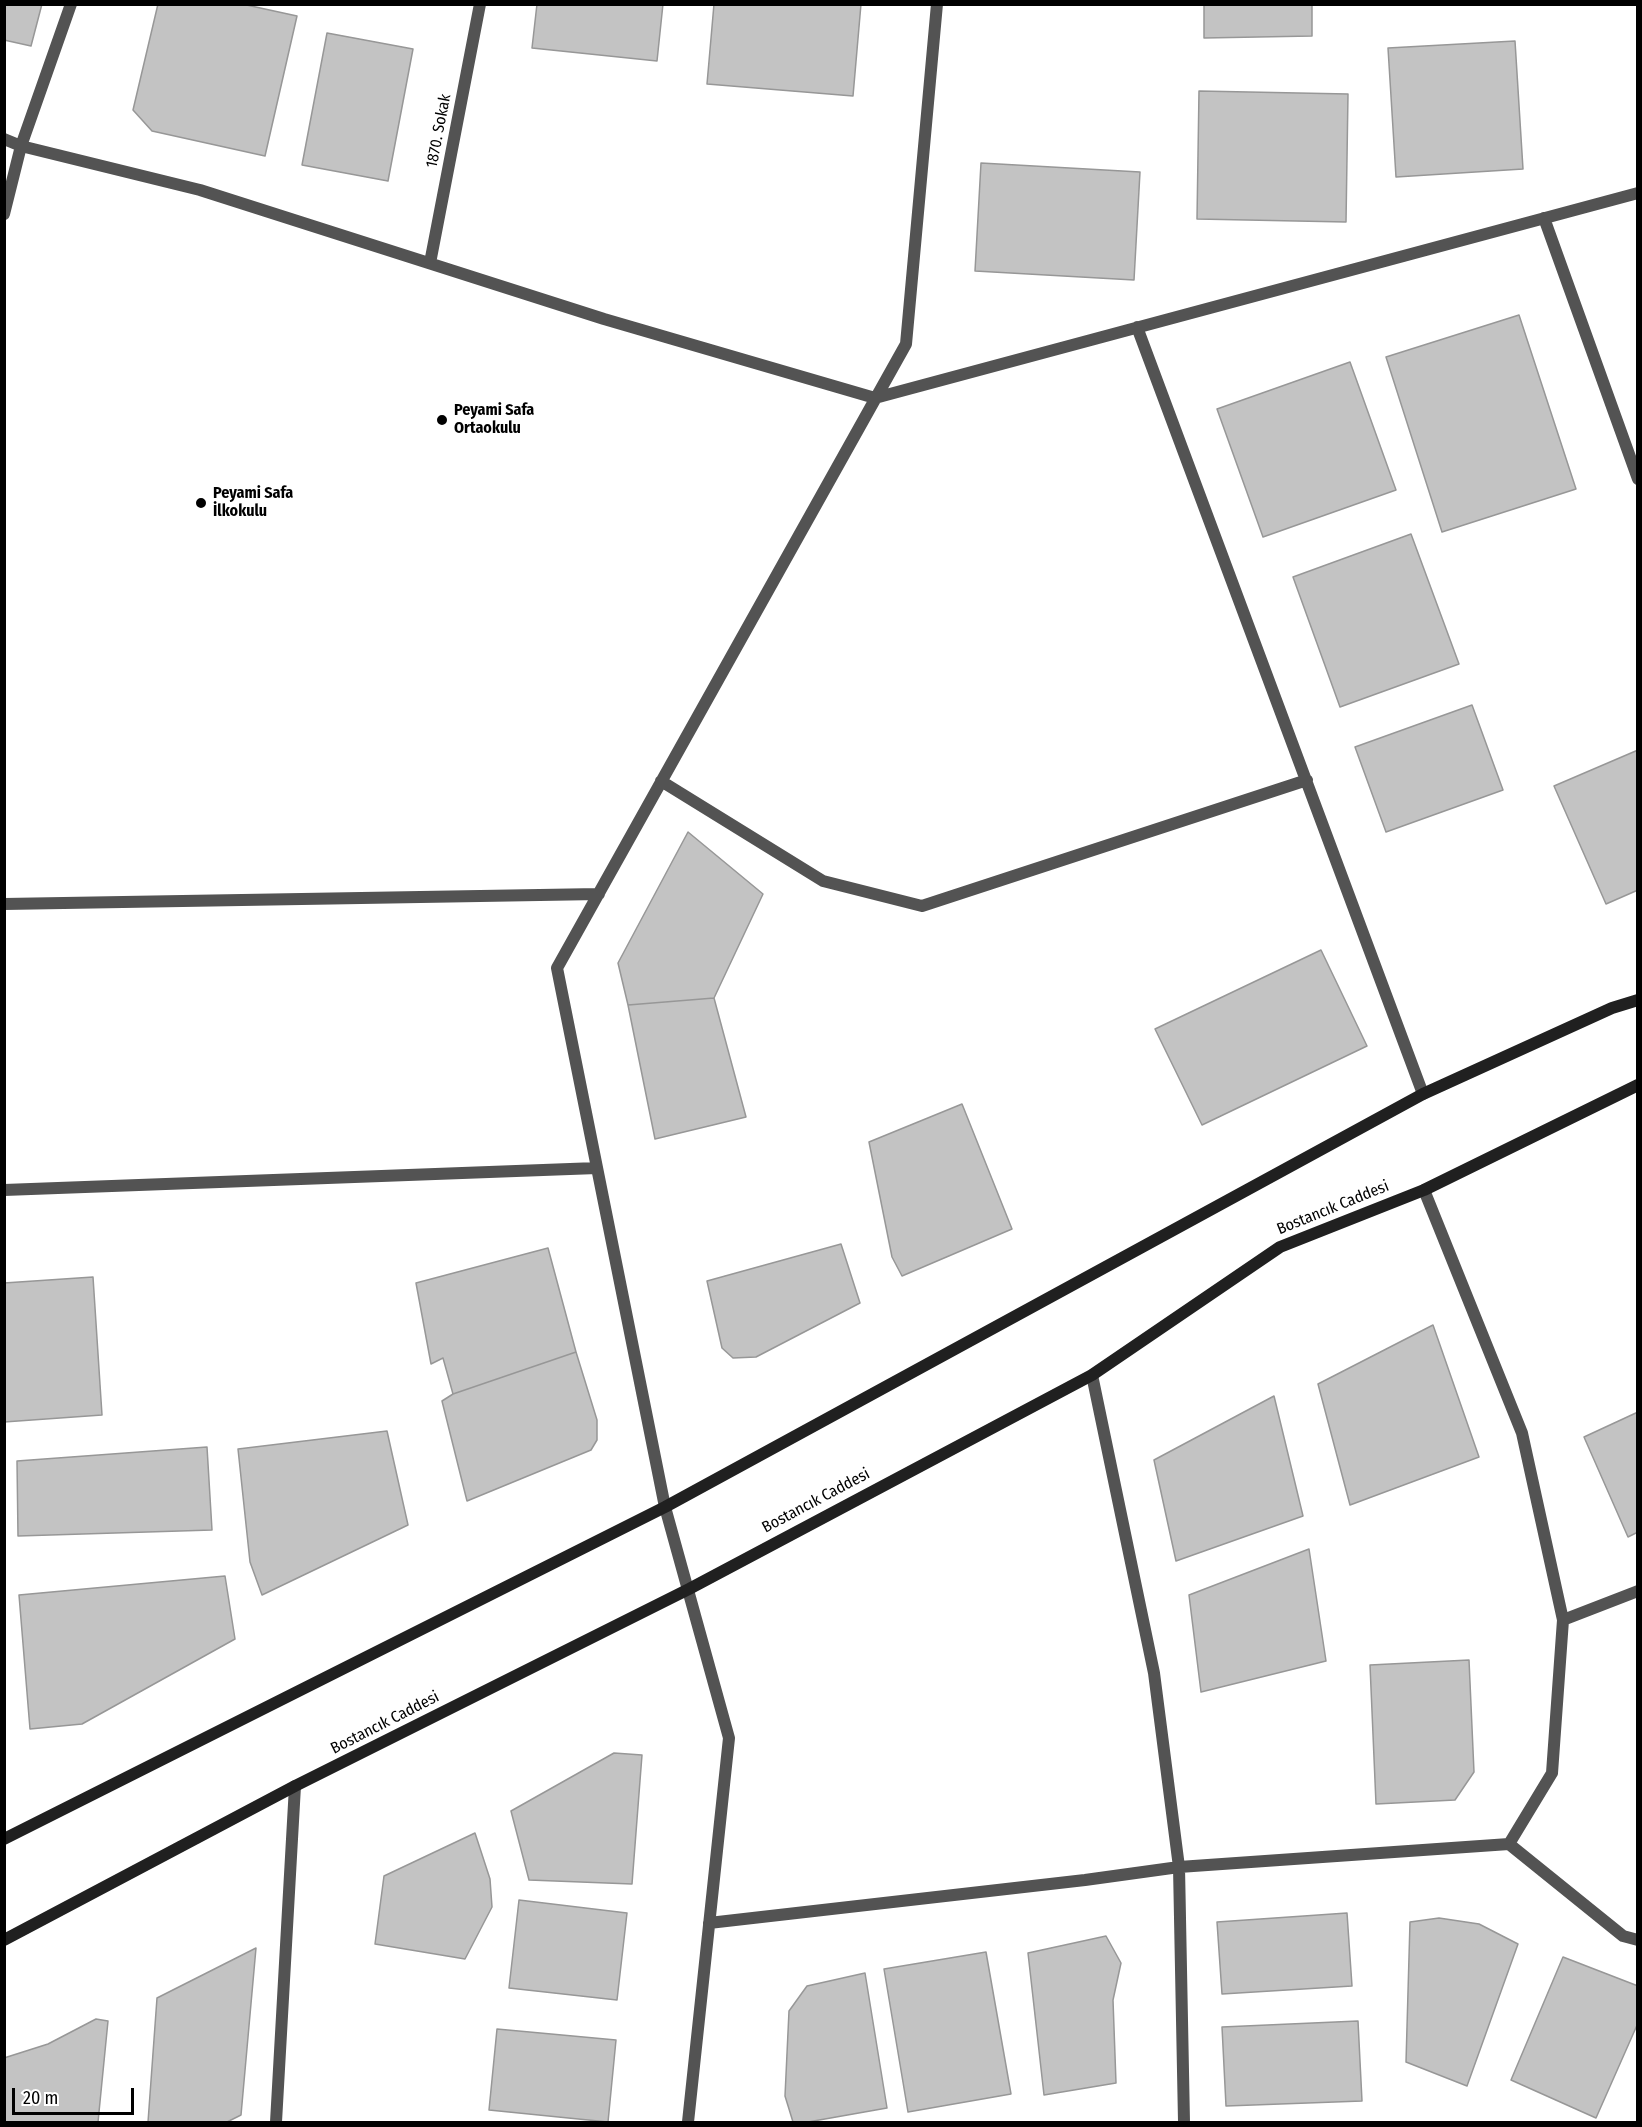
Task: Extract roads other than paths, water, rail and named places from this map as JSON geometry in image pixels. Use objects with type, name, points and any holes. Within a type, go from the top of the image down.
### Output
[{"type":"main road","points":[[4,1839],[664,1507],[1423,1094],[1612,1008],[1638,1000]]},
{"type":"main road","name":"Bostancık Caddesi","points":[[4,1940],[295,1786],[689,1589],[1092,1375],[1280,1247],[1424,1190],[1638,1085]]},
{"type":"street","points":[[4,214],[21,146],[71,4]]},
{"type":"street","name":"1870. Sokak","points":[[430,263],[480,4]]},
{"type":"street","points":[[688,2122],[729,1738],[689,1589],[664,1507],[558,968],[906,344],[937,4]]},
{"type":"street","points":[[4,139],[21,146],[200,190],[604,319],[875,398],[1638,193]]},
{"type":"street","points":[[1544,218],[1638,479]]},
{"type":"street","points":[[1137,327],[1423,1094]]},
{"type":"street","points":[[661,781],[824,881],[922,906],[1307,780]]},
{"type":"street","points":[[4,904],[598,894]]},
{"type":"street","points":[[4,1190],[597,1168]]},
{"type":"street","points":[[1424,1190],[1522,1433],[1563,1620],[1552,1773],[1509,1844]]},
{"type":"street","points":[[1092,1375],[1154,1673],[1179,1867],[1184,2122]]},
{"type":"street","points":[[1563,1620],[1638,1591]]},
{"type":"street","points":[[276,2122],[295,1786]]},
{"type":"street","points":[[709,1923],[1179,1867],[1509,1844],[1623,1936],[1638,1940]]},
{"type":"place","name":"Peyami Safa Ortaokulu","points":[[442,420]]},
{"type":"place","name":"Peyami Safa İlkokulu","points":[[201,503]]}]
